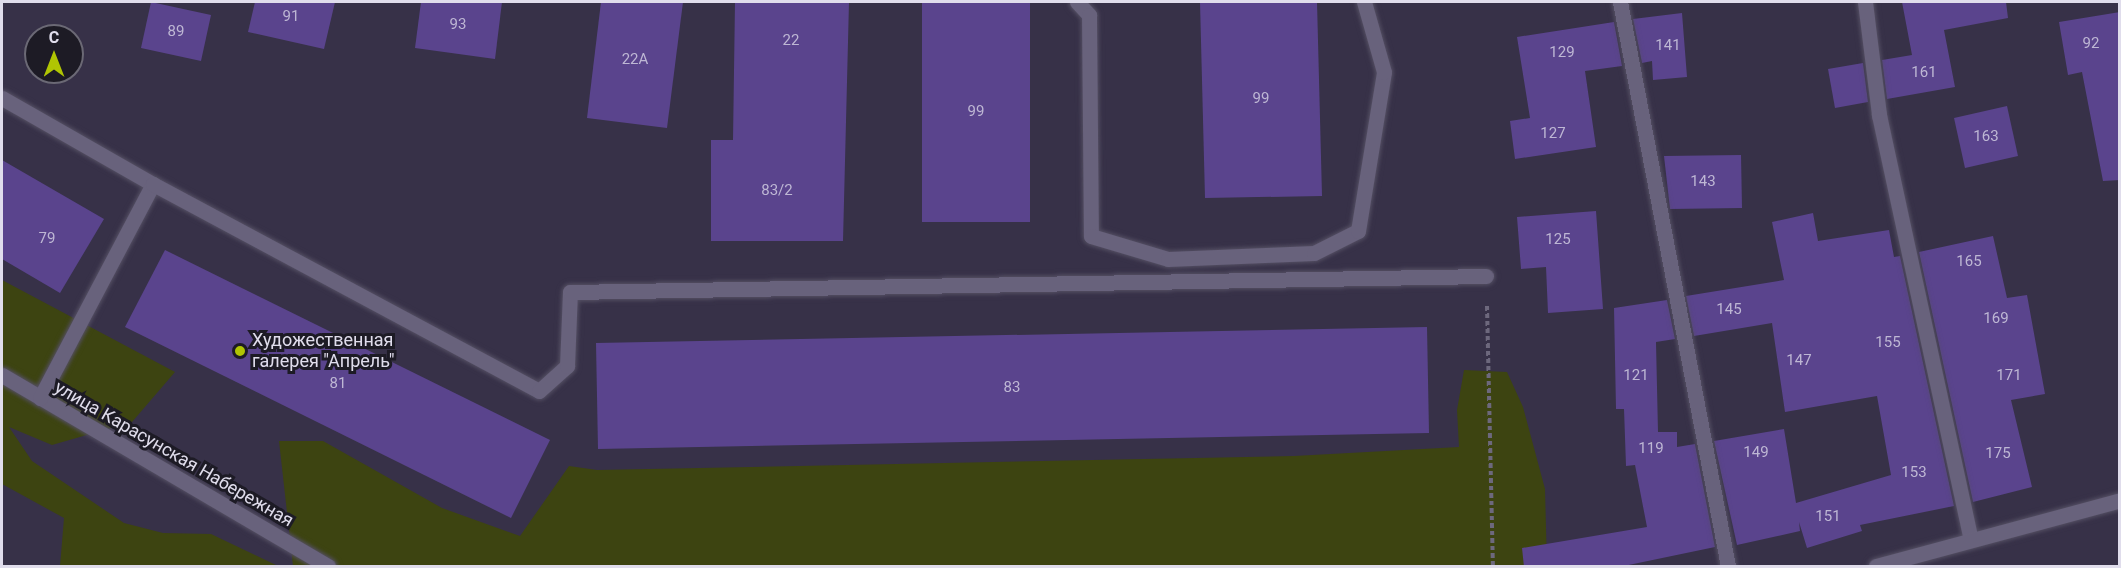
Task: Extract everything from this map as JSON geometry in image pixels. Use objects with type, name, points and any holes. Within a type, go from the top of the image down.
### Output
[{"type":"street","points":[[1077,2],[1089,15],[1091,236],[1168,259],[1314,253],[1358,231],[1384,72],[1364,2]]},
{"type":"street","points":[[1620,2],[1728,567]]},
{"type":"street","points":[[1865,2],[1879,115],[1971,539]]},
{"type":"street","points":[[2,98],[153,184],[539,390],[567,366],[570,292],[1486,276]]},
{"type":"street","points":[[40,398],[153,184]]},
{"type":"street","name":"улица Карасунская Набережная","points":[[2,375],[328,567]]},
{"type":"street","points":[[1876,567],[1971,539],[2120,500]]},
{"type":"path","points":[[1486,276],[1494,567]]},
{"type":"green space","points":[[2,280],[175,372],[132,422],[52,445],[9,427],[32,461],[124,523],[163,533],[211,534],[278,566],[60,566],[64,518],[2,484]]},
{"type":"green space","points":[[1464,370],[1507,372],[1523,407],[1545,489],[1547,566],[293,566],[279,441],[323,441],[442,508],[520,536],[569,466],[597,470],[1294,456],[1459,447],[1457,410]]},
{"type":"building","points":[[151,2],[211,15],[201,61],[141,48]]},
{"type":"building","points":[[255,2],[335,2],[324,49],[248,32]]},
{"type":"building","points":[[421,2],[502,2],[495,59],[415,48]]},
{"type":"building","points":[[601,2],[683,2],[667,128],[587,118]]},
{"type":"building","points":[[735,2],[849,2],[843,241],[711,241],[711,140],[733,140]]},
{"type":"building","points":[[922,2],[1030,2],[1030,222],[922,222]]},
{"type":"building","points":[[1200,2],[1317,2],[1322,196],[1205,198]]},
{"type":"building","points":[[1902,2],[2006,2],[2008,18],[1944,30],[1955,87],[1887,99],[1882,60],[1912,55]]},
{"type":"building","points":[[2120,12],[2120,180],[2103,181],[2082,72],[2068,75],[2059,22]]},
{"type":"building","points":[[1682,13],[1687,77],[1653,80],[1652,61],[1642,63],[1633,19]]},
{"type":"building","points":[[1614,22],[1622,66],[1585,71],[1596,147],[1515,159],[1510,121],[1530,118],[1517,37]]},
{"type":"building","points":[[1863,63],[1868,102],[1835,108],[1828,69]]},
{"type":"building","points":[[2007,106],[2018,156],[1965,168],[1954,118]]},
{"type":"building","points":[[1741,155],[1742,208],[1670,209],[1664,156]]},
{"type":"building","points":[[2,160],[104,219],[60,293],[2,259]]},
{"type":"building","points":[[1596,211],[1603,309],[1548,313],[1546,267],[1521,269],[1517,217]]},
{"type":"building","points":[[1813,213],[1818,241],[1889,230],[1894,257],[1900,256],[1954,506],[1860,525],[1862,531],[1807,548],[1799,522],[1800,531],[1737,545],[1714,441],[1784,429],[1796,503],[1891,475],[1877,396],[1785,412],[1772,323],[1694,336],[1686,296],[1784,280],[1772,222]]},
{"type":"building","points":[[1993,236],[2007,298],[2027,295],[2045,394],[2011,400],[2032,487],[1973,502],[1919,252]]},
{"type":"building","points":[[165,250],[550,440],[511,518],[125,327]]},
{"type":"building","points":[[1667,300],[1675,339],[1656,342],[1658,432],[1677,432],[1677,447],[1695,444],[1715,547],[1619,567],[1524,567],[1522,548],[1647,527],[1635,465],[1626,466],[1624,409],[1616,409],[1614,308]]},
{"type":"building","points":[[1427,327],[1429,433],[598,449],[596,343]]},
{"type":"place","name":"Художественная галерея \"Апрель\"","points":[[240,351]]}]
